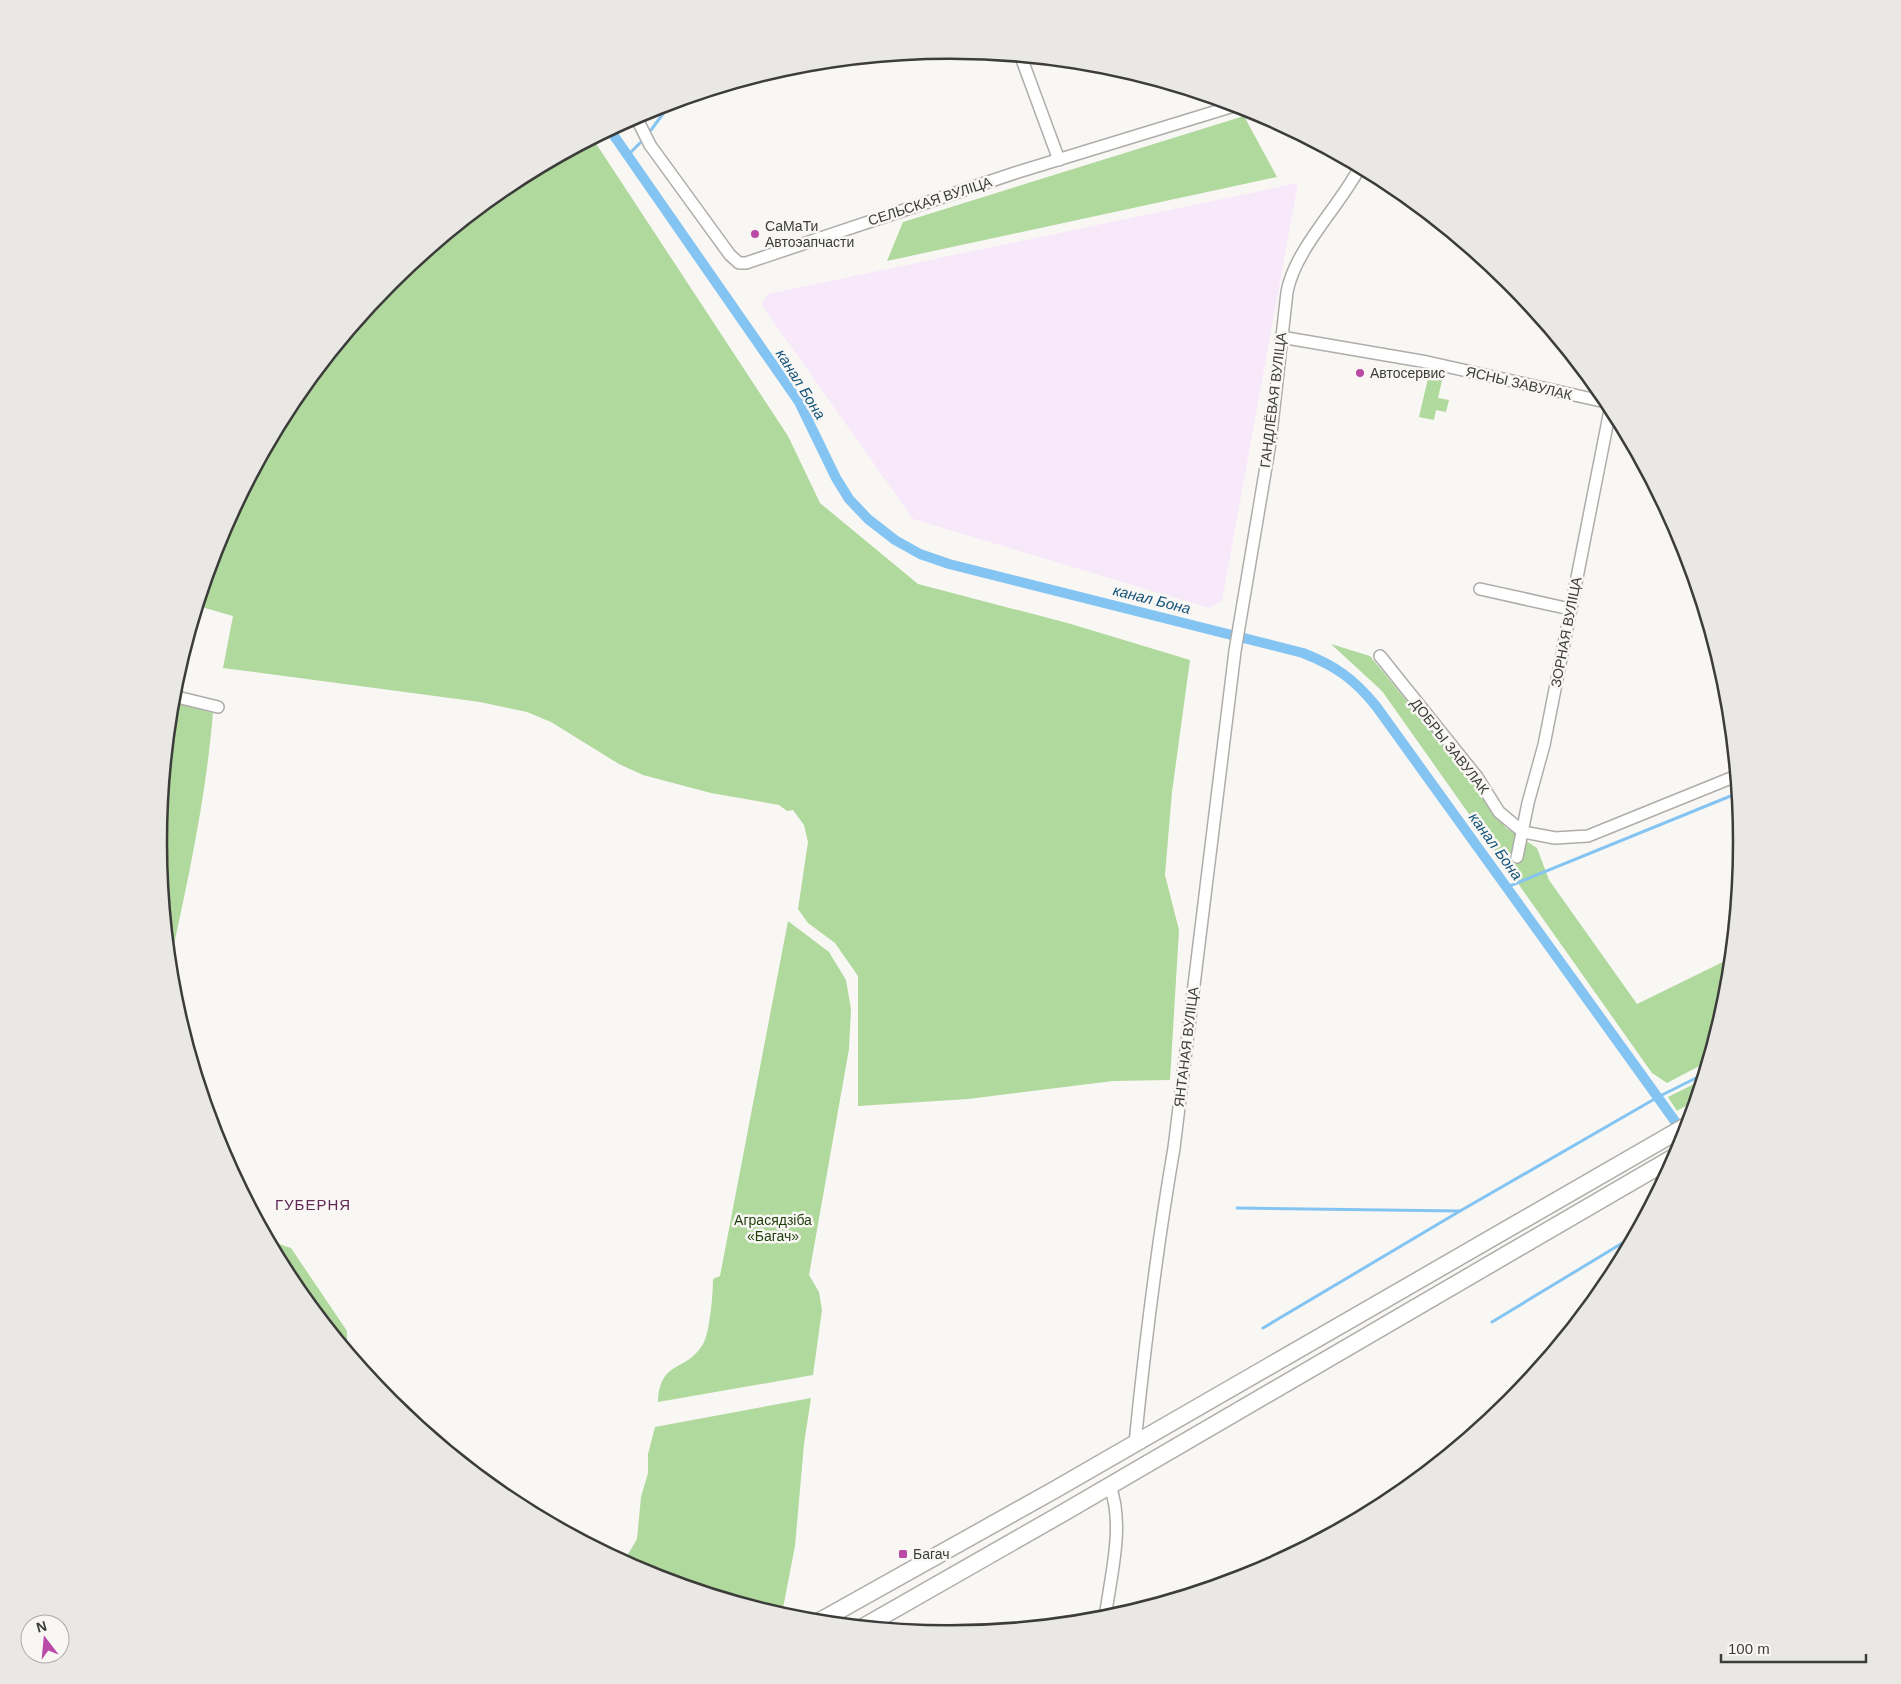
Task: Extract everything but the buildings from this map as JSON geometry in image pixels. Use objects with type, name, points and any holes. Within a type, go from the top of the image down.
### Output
[{"type":"highway","points":[[829,1616],[1135,1443],[1678,1131]]},
{"type":"highway","points":[[873,1621],[1110,1486],[1665,1163]]},
{"type":"street","points":[[1023,62],[1059,160]]},
{"type":"street","name":"СЕЛЬСКАЯ ВУЛІЦА","points":[[639,124],[650,145],[730,254],[739,263],[746,263],[1059,160],[1225,109]]},
{"type":"street","name":"ГАНДЛЁВАЯ ВУЛІЦА","points":[[1235,651],[1270,443],[1281,337],[1290,278],[1297,262],[1338,205],[1357,173]]},
{"type":"street","name":"ЯСНЫ ЗАВУЛАК","points":[[1281,337],[1427,362],[1598,401]]},
{"type":"street","name":"ЗОРНАЯ ВУЛІЦА","points":[[1517,857],[1528,803],[1544,745],[1608,416]]},
{"type":"street","points":[[1480,589],[1570,608]]},
{"type":"street","name":"ЯНТАНАЯ ВУЛІЦА","points":[[1135,1443],[1146,1339],[1162,1216],[1174,1148],[1235,651]]},
{"type":"street","name":"ДОБРЫ ЗАВУЛАК","points":[[1380,656],[1477,777],[1499,812],[1523,832]]},
{"type":"street","points":[[181,698],[218,707]]},
{"type":"street","points":[[1523,832],[1556,838],[1588,836],[1731,778]]},
{"type":"street","points":[[1105,1609],[1116,1534],[1114,1499],[1110,1486]]},
{"type":"shaded area","points":[[1298,183],[1222,601],[1209,608],[913,519],[761,304],[768,294]]},
{"type":"green space","points":[[1244,116],[1277,177],[887,261],[903,222]]},
{"type":"green space","points":[[596,144],[788,436],[820,503],[918,584],[1071,624],[1190,660],[1172,792],[1165,875],[1179,930],[1170,1080],[1113,1081],[968,1099],[858,1106],[858,976],[835,943],[808,923],[798,909],[808,842],[804,825],[793,810],[787,811],[779,805],[711,793],[643,775],[619,764],[551,722],[527,712],[480,702],[223,668],[233,616],[204,608],[227,542],[272,450],[299,407],[329,365],[397,288],[434,253],[515,191]]},
{"type":"green space","points":[[1429,374],[1443,376],[1438,398],[1449,400],[1446,412],[1436,410],[1434,420],[1419,417]]},
{"type":"green space","points":[[1331,644],[1370,656],[1452,756],[1506,828],[1537,848],[1549,880],[1637,1004],[1724,961],[1719,995],[1701,1065],[1667,1083],[1652,1073],[1382,691]]},
{"type":"green space","points":[[180,704],[213,713],[206,776],[190,870],[174,944],[169,893],[167,842],[169,791]]},
{"type":"green space","name":"Аграсядзіба «Багач»","points":[[788,921],[829,952],[846,980],[851,1009],[849,1049],[809,1275],[819,1292],[822,1310],[813,1375],[658,1402],[663,1379],[669,1372],[696,1353],[703,1344],[708,1331],[713,1279],[720,1276]]},
{"type":"green space","points":[[1695,1083],[1688,1105],[1677,1111],[1668,1097]]},
{"type":"green space","points":[[278,1244],[291,1248],[347,1331],[347,1340],[299,1277]]},
{"type":"green space","points":[[811,1398],[804,1444],[795,1546],[783,1607],[748,1599],[699,1584],[628,1555],[637,1539],[641,1497],[648,1473],[648,1454],[655,1427]]},
{"type":"waterway","points":[[651,130],[663,113]]},
{"type":"waterway","name":"канал Бона","points":[[614,135],[799,402],[836,478],[849,499],[868,519],[895,540],[920,554],[949,564],[1303,653],[1344,674],[1376,706],[1677,1124]]},
{"type":"waterway","points":[[628,155],[640,143]]},
{"type":"waterway","points":[[1507,887],[1732,795]]},
{"type":"waterway","points":[[1237,1208],[1460,1211],[1658,1097],[1697,1077]]},
{"type":"waterway","points":[[1263,1328],[1460,1211]]},
{"type":"waterway","points":[[1492,1322],[1624,1242]]},
{"type":"place","name":"СаМаТи Автоэапчасти","points":[[755,234]]},
{"type":"place","name":"Автосервис","points":[[1360,373]]},
{"type":"place","name":"Багач","points":[[903,1554]]},
{"type":"district","name":"ГУБЕРНЯ","points":[[313,1204]]}]
